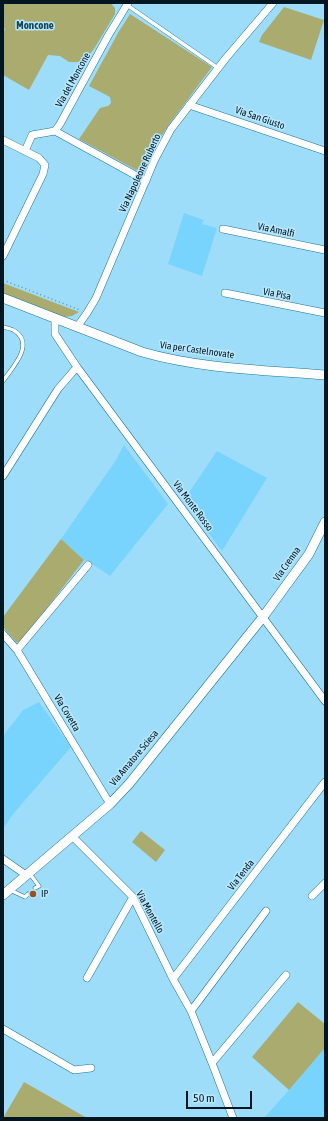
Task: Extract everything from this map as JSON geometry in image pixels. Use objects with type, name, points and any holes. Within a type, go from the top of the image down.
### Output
[{"type":"street","name":"Via Napoleone Ruberto","points":[[77,327],[96,298],[155,159],[172,129],[218,68],[273,3]]},
{"type":"street","name":"Via del Moncone","points":[[55,131],[125,5]]},
{"type":"street","name":"Via San Giusto","points":[[189,105],[325,151]]},
{"type":"street","points":[[25,151],[32,135],[55,131],[146,181]]},
{"type":"street","points":[[3,140],[39,158],[45,165],[45,170],[3,256]]},
{"type":"street","name":"Via Amalfi","points":[[223,229],[325,250]]},
{"type":"street","name":"Via Pisa","points":[[225,294],[325,313]]},
{"type":"street","name":"Via per Castelnovate","points":[[3,298],[142,352],[162,358],[221,366],[325,375]]},
{"type":"street","name":"Via Monte Rosso","points":[[55,319],[55,334],[77,367],[325,701]]},
{"type":"street","points":[[3,476],[58,389],[77,367]]},
{"type":"street","name":"Via Crenna","points":[[263,617],[309,554],[324,526]]},
{"type":"street","points":[[17,650],[88,565]]},
{"type":"street","name":"Via Amatore Sciesa","points":[[6,892],[110,804],[128,784],[263,617]]},
{"type":"street","name":"Via Covetta","points":[[3,634],[17,650],[110,804]]},
{"type":"street","name":"Via Tenda","points":[[173,979],[325,782]]},
{"type":"street","name":"Via Montello","points":[[72,836],[133,897],[173,979],[191,1011],[233,1118]]},
{"type":"street","points":[[3,859],[28,874]]},
{"type":"street","points":[[312,896],[325,882]]},
{"type":"street","points":[[87,978],[133,897]]},
{"type":"street","points":[[191,1011],[266,911]]},
{"type":"street","points":[[212,1062],[286,976]]},
{"type":"street","points":[[3,1029],[74,1070],[91,1068]]},
{"type":"lane","points":[[125,5],[218,68]]},
{"type":"lane","points":[[3,327],[15,331],[21,337],[23,343],[22,351],[3,382]]},
{"type":"lane","points":[[28,874],[39,886],[35,888]]},
{"type":"lane","points":[[6,892],[25,897],[28,894]]},
{"type":"path","points":[[3,280],[87,313]]},
{"type":"shaded area","points":[[184,213],[204,220],[202,224],[217,228],[202,276],[168,264]]},
{"type":"shaded area","points":[[124,445],[168,504],[110,576],[84,560],[61,539],[116,460]]},
{"type":"shaded area","points":[[217,451],[267,478],[222,551],[184,500]]},
{"type":"shaded area","points":[[39,702],[71,747],[14,813],[3,829],[3,736],[23,710]]},
{"type":"shaded area","points":[[325,1048],[325,1118],[264,1118],[289,1090]]},
{"type":"green space","points":[[3,3],[111,3],[115,8],[115,14],[94,49],[83,62],[69,62],[60,56],[48,55],[29,90],[3,75],[3,33],[5,29],[3,27]]},
{"type":"green space","points":[[284,7],[324,20],[311,60],[259,42],[262,35]]},
{"type":"green space","points":[[130,14],[212,67],[168,126],[140,169],[136,170],[79,139],[100,108],[108,106],[111,103],[110,97],[89,86]]},
{"type":"green space","points":[[3,283],[79,312],[72,316],[64,317],[3,293]]},
{"type":"green space","points":[[61,539],[84,560],[20,643],[16,642],[3,627],[3,617]]},
{"type":"green space","points":[[141,831],[165,850],[156,862],[132,842]]},
{"type":"green space","points":[[298,1002],[325,1024],[325,1048],[289,1090],[252,1057]]},
{"type":"green space","points":[[24,1082],[87,1118],[3,1118]]},
{"type":"place","name":"IP","points":[[33,894]]},
{"type":"district","name":"Moncone","points":[[35,26]]}]
